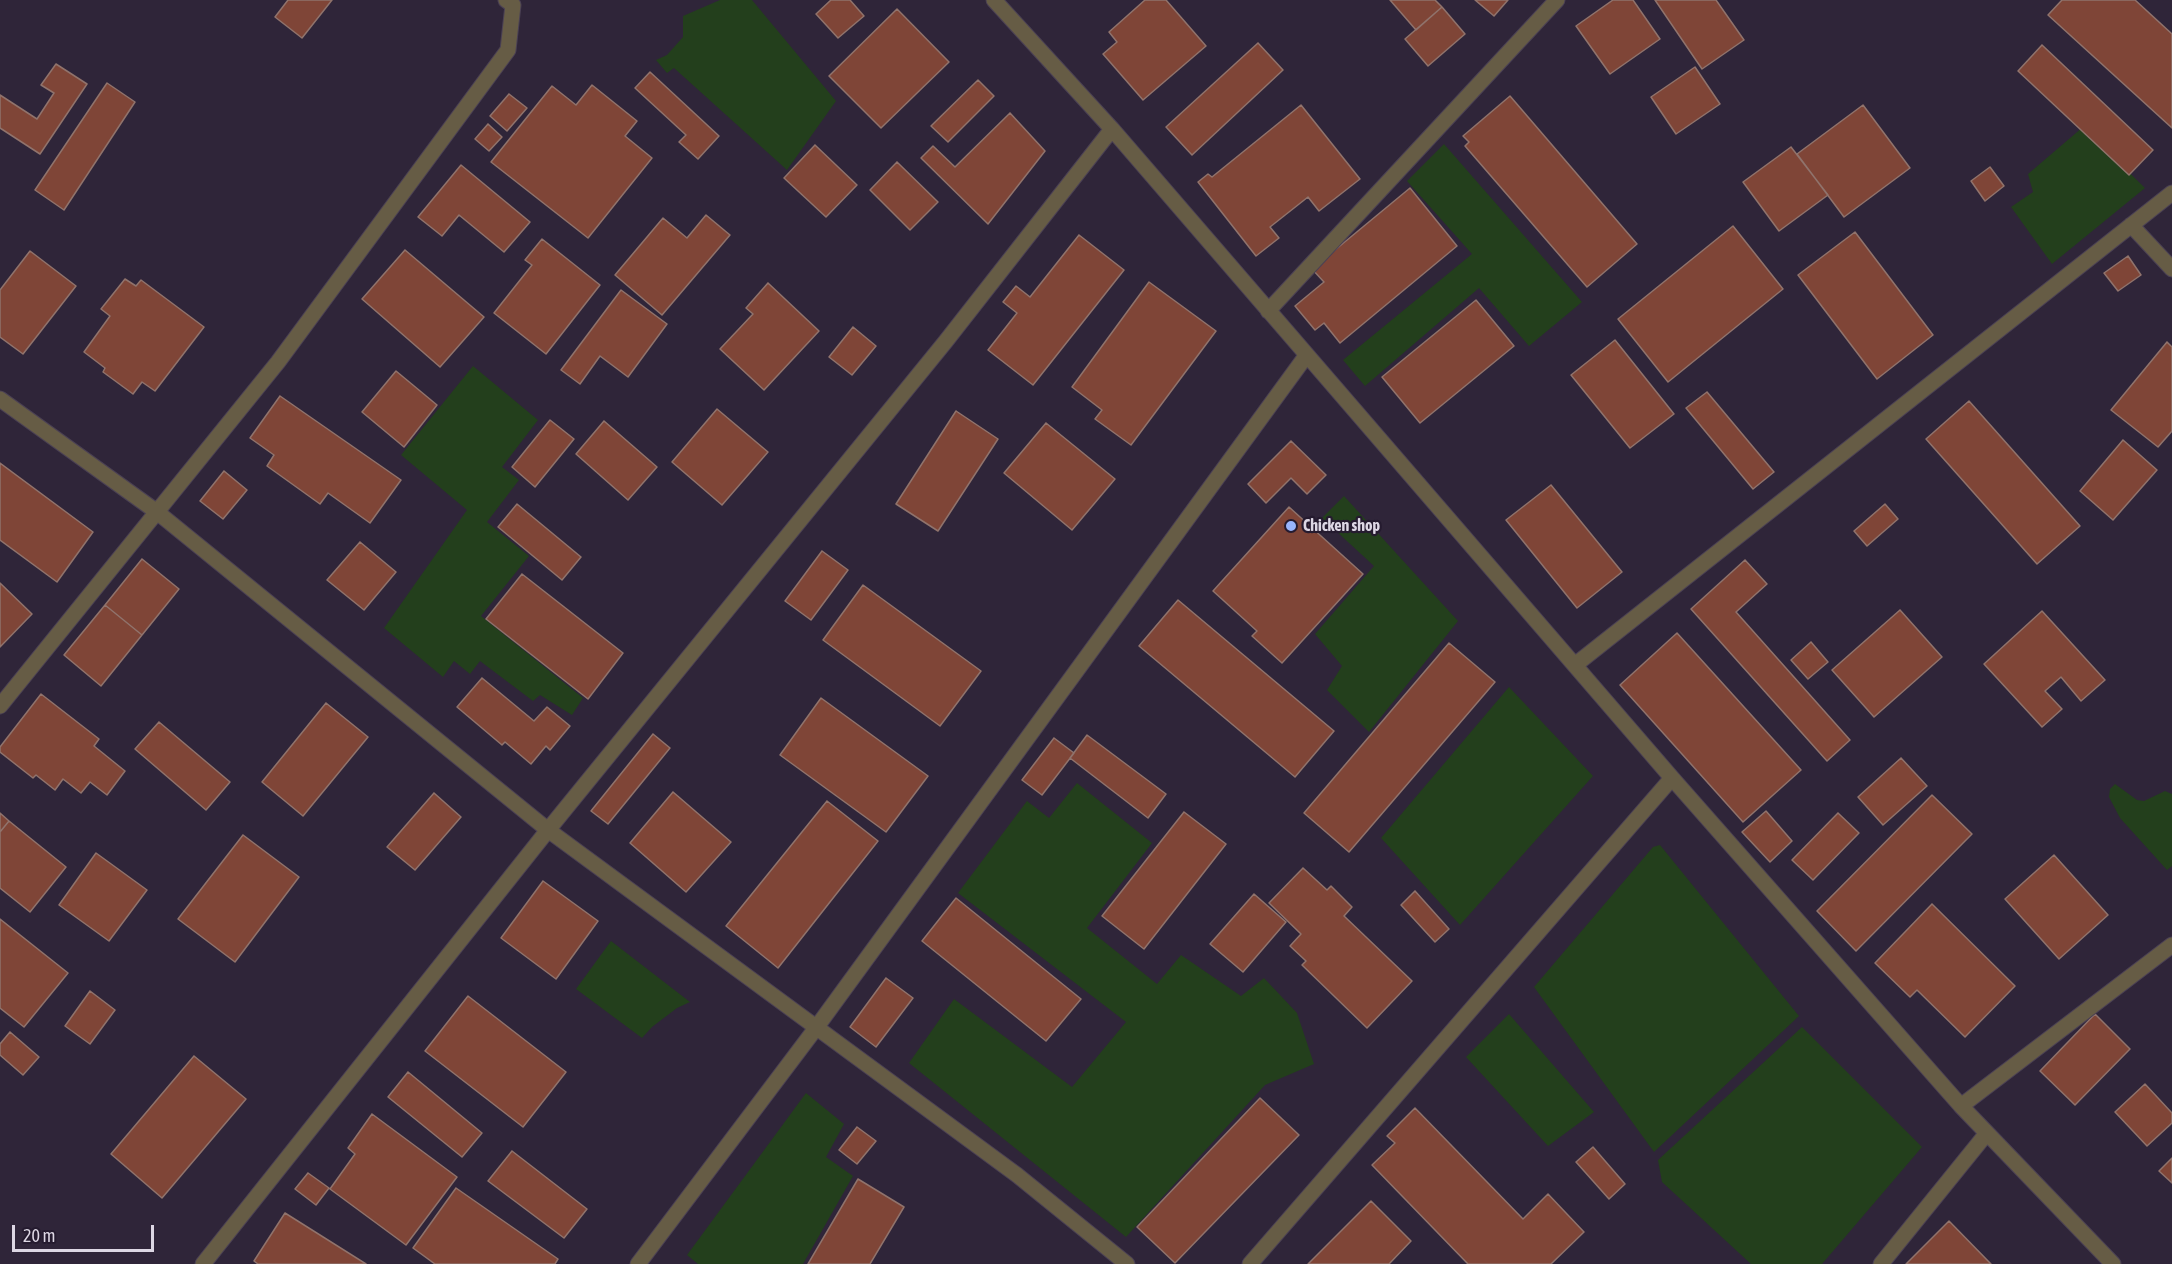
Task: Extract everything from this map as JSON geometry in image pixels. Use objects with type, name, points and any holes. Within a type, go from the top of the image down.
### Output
[{"type":"street","points":[[0,706],[278,362],[508,50],[513,5],[506,0]]},
{"type":"street","points":[[994,0],[1112,129],[1672,778],[1961,1106],[2113,1264]]},
{"type":"street","points":[[1268,311],[1557,0]]},
{"type":"street","points":[[203,1264],[548,830],[946,341],[1112,129]]},
{"type":"street","points":[[1575,665],[2172,194]]},
{"type":"street","points":[[2131,225],[2172,269]]},
{"type":"street","points":[[639,1264],[816,1028],[1306,356]]},
{"type":"street","points":[[0,399],[157,512],[548,830],[1017,1175],[1127,1264]]},
{"type":"street","points":[[1250,1264],[1672,778]]},
{"type":"street","points":[[1961,1106],[2172,945]]},
{"type":"street","points":[[1881,1264],[1987,1133]]},
{"type":"green space","points":[[720,0],[752,0],[836,101],[787,170],[674,68],[667,73],[656,60],[667,55],[683,37],[683,16]]},
{"type":"green space","points":[[2083,127],[2145,188],[2052,264],[2011,207],[2033,192],[2028,174]]},
{"type":"green space","points":[[1444,144],[1582,302],[1529,346],[1479,288],[1365,386],[1343,360],[1472,254],[1407,181]]},
{"type":"green space","points":[[473,366],[538,420],[502,467],[519,480],[487,522],[529,556],[481,616],[583,698],[572,715],[540,695],[533,701],[480,661],[470,674],[454,661],[443,677],[384,628],[467,510],[401,455]]},
{"type":"green space","points":[[1344,496],[1458,621],[1369,732],[1327,690],[1342,666],[1315,634],[1374,566],[1322,518]]},
{"type":"green space","points":[[1509,687],[1593,776],[1460,925],[1381,838]]},
{"type":"green space","points":[[1077,783],[1152,843],[1087,928],[1157,984],[1181,955],[1241,996],[1264,978],[1297,1013],[1314,1064],[1265,1085],[1126,1237],[909,1063],[954,999],[1072,1087],[1126,1022],[958,893],[1027,801],[1049,818]]},
{"type":"green space","points":[[2115,784],[2137,800],[2144,801],[2165,791],[2172,794],[2172,866],[2167,870],[2120,818],[2109,797],[2110,789]]},
{"type":"green space","points":[[1660,845],[1799,1016],[1654,1152],[1534,987],[1653,847]]},
{"type":"green space","points":[[611,941],[690,1002],[677,1008],[652,1027],[642,1038],[576,989]]},
{"type":"green space","points":[[1509,1014],[1594,1112],[1548,1146],[1466,1057]]},
{"type":"green space","points":[[1802,1027],[1922,1147],[1822,1264],[1751,1264],[1662,1182],[1658,1160]]},
{"type":"green space","points":[[806,1093],[844,1124],[826,1157],[853,1176],[803,1264],[698,1264],[687,1255]]},
{"type":"building","points":[[288,0],[332,0],[302,38],[275,17]]},
{"type":"building","points":[[831,0],[850,0],[864,16],[838,38],[816,14]]},
{"type":"building","points":[[1145,0],[1166,0],[1206,46],[1143,100],[1103,54],[1117,42],[1109,32]]},
{"type":"building","points":[[1390,0],[1435,0],[1442,7],[1416,30]]},
{"type":"building","points":[[1475,0],[1508,0],[1494,16]]},
{"type":"building","points":[[1613,0],[1633,0],[1660,39],[1610,74],[1576,26]]},
{"type":"building","points":[[1655,0],[1716,0],[1744,40],[1702,69]]},
{"type":"building","points":[[2062,0],[2135,0],[2172,34],[2172,128],[2048,15]]},
{"type":"building","points":[[1442,7],[1465,34],[1428,66],[1405,39]]},
{"type":"building","points":[[897,9],[949,62],[881,128],[829,76]]},
{"type":"building","points":[[1258,43],[1283,70],[1192,155],[1166,127]]},
{"type":"building","points":[[2042,45],[2153,150],[2129,175],[2018,71]]},
{"type":"building","points":[[56,64],[87,84],[40,154],[0,128],[0,95],[37,119],[54,93],[41,85]]},
{"type":"building","points":[[1695,67],[1720,104],[1676,134],[1651,97]]},
{"type":"building","points":[[650,72],[719,136],[698,159],[679,142],[686,135],[635,88]]},
{"type":"building","points":[[978,80],[994,96],[948,142],[931,126]]},
{"type":"building","points":[[107,83],[135,102],[64,210],[35,190]]},
{"type":"building","points":[[592,85],[637,121],[625,136],[652,158],[588,238],[491,162],[552,86],[576,105]]},
{"type":"building","points":[[509,94],[527,108],[507,131],[490,116]]},
{"type":"building","points":[[1510,96],[1637,244],[1587,287],[1465,146],[1469,142],[1463,136]]},
{"type":"building","points":[[1301,105],[1360,179],[1319,211],[1308,197],[1270,227],[1279,238],[1256,256],[1198,182],[1208,174],[1212,177]]},
{"type":"building","points":[[1863,105],[1910,168],[1844,217],[1797,154]]},
{"type":"building","points":[[1010,113],[1045,151],[988,224],[921,158],[933,146],[955,167]]},
{"type":"building","points":[[488,124],[502,137],[489,151],[475,139]]},
{"type":"building","points":[[815,145],[857,185],[826,217],[784,178]]},
{"type":"building","points":[[1791,147],[1828,195],[1779,231],[1743,182]]},
{"type":"building","points":[[897,162],[938,202],[910,230],[870,190]]},
{"type":"building","points":[[461,165],[530,222],[504,252],[459,215],[442,236],[418,217]]},
{"type":"building","points":[[1990,167],[2004,186],[1985,201],[1971,181]]},
{"type":"building","points":[[1410,188],[1457,246],[1340,343],[1324,323],[1315,330],[1295,306],[1324,282],[1312,269]]},
{"type":"building","points":[[706,215],[730,235],[662,315],[615,275],[663,218],[687,238]]},
{"type":"building","points":[[1733,226],[1783,289],[1668,382],[1618,319]]},
{"type":"building","points":[[1855,232],[1933,335],[1877,379],[1798,275]]},
{"type":"building","points":[[1079,235],[1124,270],[1033,385],[988,350],[1017,313],[1003,302],[1016,286],[1030,297]]},
{"type":"building","points":[[542,239],[600,285],[546,354],[494,313],[532,265],[525,260]]},
{"type":"building","points":[[405,250],[484,317],[440,367],[362,299]]},
{"type":"building","points":[[30,251],[76,286],[23,354],[0,337],[0,290]]},
{"type":"building","points":[[2128,256],[2141,275],[2118,291],[2104,273]]},
{"type":"building","points":[[125,279],[136,286],[141,280],[204,327],[155,391],[142,382],[133,394],[103,372],[105,368],[84,352],[110,316],[101,309]]},
{"type":"building","points":[[1149,282],[1216,331],[1131,445],[1095,419],[1102,410],[1072,387]]},
{"type":"building","points":[[768,283],[819,331],[764,390],[720,349],[753,314],[746,308]]},
{"type":"building","points":[[621,290],[667,324],[628,377],[600,356],[580,384],[561,370]]},
{"type":"building","points":[[1476,300],[1514,346],[1420,423],[1382,377]]},
{"type":"building","points":[[853,327],[876,346],[852,375],[829,357]]},
{"type":"building","points":[[1615,340],[1674,414],[1630,448],[1571,375]]},
{"type":"building","points":[[2167,342],[2172,347],[2172,431],[2158,447],[2111,410]]},
{"type":"building","points":[[396,371],[437,405],[404,447],[362,412]]},
{"type":"building","points":[[1707,392],[1774,472],[1753,489],[1686,408]]},
{"type":"building","points":[[280,396],[401,480],[370,523],[328,493],[320,504],[267,466],[274,455],[250,438]]},
{"type":"building","points":[[1969,401],[2080,526],[2037,564],[1926,439]]},
{"type":"building","points":[[717,409],[768,452],[722,505],[672,462]]},
{"type":"building","points":[[956,411],[998,439],[938,531],[896,504]]},
{"type":"building","points":[[550,420],[574,439],[535,487],[512,467]]},
{"type":"building","points":[[604,421],[657,467],[628,500],[576,454]]},
{"type":"building","points":[[1046,423],[1115,479],[1072,530],[1004,473]]},
{"type":"building","points":[[2123,440],[2157,470],[2113,520],[2080,491]]},
{"type":"building","points":[[1291,441],[1326,475],[1307,494],[1291,478],[1266,503],[1248,484]]},
{"type":"building","points":[[0,463],[93,532],[57,582],[0,540]]},
{"type":"building","points":[[224,471],[247,490],[223,519],[200,501]]},
{"type":"building","points":[[1551,485],[1622,572],[1577,608],[1506,520]]},
{"type":"building","points":[[517,504],[581,557],[562,580],[498,527]]},
{"type":"building","points":[[1885,504],[1898,519],[1867,546],[1854,531]]},
{"type":"building","points":[[1289,507],[1363,574],[1282,663],[1252,636],[1257,631],[1213,591]]},
{"type":"building","points":[[360,542],[396,572],[364,610],[327,580]]},
{"type":"building","points":[[822,551],[848,570],[811,620],[785,601]]},
{"type":"building","points":[[142,559],[179,589],[142,635],[105,605]]},
{"type":"building","points":[[1745,560],[1767,584],[1736,612],[1850,740],[1827,761],[1691,609]]},
{"type":"building","points":[[522,574],[623,653],[588,699],[486,619]]},
{"type":"building","points":[[0,583],[32,614],[0,647]]},
{"type":"building","points":[[863,585],[981,671],[940,726],[823,640]]},
{"type":"building","points":[[1178,600],[1334,731],[1295,777],[1139,646]]},
{"type":"building","points":[[105,605],[142,635],[101,686],[64,655]]},
{"type":"building","points":[[1900,610],[1942,657],[1874,717],[1832,670]]},
{"type":"building","points":[[2042,611],[2105,680],[2081,701],[2061,677],[2045,691],[2062,709],[2042,727],[1984,664]]},
{"type":"building","points":[[1677,633],[1801,770],[1743,822],[1620,685]]},
{"type":"building","points":[[1811,642],[1828,662],[1808,679],[1791,660]]},
{"type":"building","points":[[1449,643],[1495,682],[1349,852],[1304,813]]},
{"type":"building","points":[[482,678],[534,721],[547,707],[570,726],[550,750],[546,746],[531,764],[505,742],[502,745],[457,707]]},
{"type":"building","points":[[41,694],[99,739],[94,746],[125,771],[107,795],[90,782],[81,793],[63,779],[55,790],[36,775],[33,778],[0,752],[0,747]]},
{"type":"building","points":[[821,698],[928,776],[886,832],[780,755]]},
{"type":"building","points":[[326,703],[368,737],[303,816],[262,782]]},
{"type":"building","points":[[159,722],[230,782],[206,810],[135,749]]},
{"type":"building","points":[[653,734],[670,748],[608,824],[591,811]]},
{"type":"building","points":[[1087,735],[1166,794],[1148,818],[1070,758]]},
{"type":"building","points":[[1054,738],[1074,753],[1042,795],[1022,780]]},
{"type":"building","points":[[1901,758],[1927,786],[1883,825],[1858,797]]},
{"type":"building","points":[[673,792],[731,842],[686,892],[630,843]]},
{"type":"building","points":[[434,793],[461,817],[415,870],[387,847]]},
{"type":"building","points":[[1932,795],[1972,834],[1856,951],[1817,911]]},
{"type":"building","points":[[827,801],[878,841],[778,968],[726,926]]},
{"type":"building","points":[[1766,811],[1792,841],[1770,862],[1742,832]]},
{"type":"building","points":[[1184,812],[1226,844],[1144,949],[1102,916]]},
{"type":"building","points":[[0,813],[9,821],[0,832]]},
{"type":"building","points":[[1838,813],[1859,833],[1813,880],[1792,860]]},
{"type":"building","points":[[9,821],[66,867],[30,912],[0,888],[0,832]]},
{"type":"building","points":[[243,835],[299,877],[235,962],[178,919]]},
{"type":"building","points":[[96,853],[147,890],[109,941],[59,905]]},
{"type":"building","points":[[2054,855],[2108,915],[2059,959],[2005,899]]},
{"type":"building","points":[[1303,868],[1327,890],[1331,886],[1352,907],[1344,916],[1412,981],[1367,1028],[1302,965],[1306,961],[1290,946],[1301,934],[1269,903]]},
{"type":"building","points":[[543,881],[598,921],[556,979],[501,938]]},
{"type":"building","points":[[1415,891],[1449,929],[1435,942],[1401,905]]},
{"type":"building","points":[[1254,894],[1286,922],[1243,972],[1210,944]]},
{"type":"building","points":[[956,898],[1081,999],[1046,1041],[922,941]]},
{"type":"building","points":[[1932,904],[2015,986],[1965,1037],[1917,990],[1910,997],[1875,963]]},
{"type":"building","points":[[0,919],[68,973],[24,1027],[0,1008]]},
{"type":"building","points":[[886,978],[913,998],[876,1047],[850,1027]]},
{"type":"building","points":[[90,991],[115,1010],[90,1044],[65,1026]]},
{"type":"building","points":[[468,996],[566,1072],[523,1127],[425,1051]]},
{"type":"building","points":[[2095,1014],[2130,1049],[2075,1105],[2040,1071]]},
{"type":"building","points":[[10,1032],[39,1057],[23,1075],[0,1055],[0,1044]]},
{"type":"building","points":[[194,1056],[246,1099],[162,1198],[111,1154]]},
{"type":"building","points":[[408,1072],[482,1133],[462,1157],[388,1097]]},
{"type":"building","points":[[2145,1084],[2172,1113],[2172,1123],[2147,1146],[2115,1112]]},
{"type":"building","points":[[1260,1098],[1299,1135],[1175,1263],[1137,1227]]},
{"type":"building","points":[[1415,1108],[1523,1219],[1548,1194],[1584,1232],[1551,1264],[1468,1264],[1372,1165],[1395,1143],[1387,1136]]},
{"type":"building","points":[[372,1114],[457,1177],[406,1245],[330,1189],[355,1154],[348,1148]]},
{"type":"building","points":[[857,1127],[876,1141],[857,1164],[839,1150]]},
{"type":"building","points":[[1593,1147],[1625,1184],[1609,1199],[1576,1162]]},
{"type":"building","points":[[512,1151],[587,1209],[564,1238],[488,1181]]},
{"type":"building","points":[[2172,1158],[2172,1183],[2159,1171]]},
{"type":"building","points":[[308,1173],[329,1188],[316,1205],[295,1189]]},
{"type":"building","points":[[858,1179],[904,1207],[870,1264],[808,1264]]},
{"type":"building","points":[[456,1188],[558,1259],[555,1264],[435,1264],[413,1248]]},
{"type":"building","points":[[1371,1201],[1411,1241],[1389,1264],[1308,1264]]},
{"type":"building","points":[[285,1213],[366,1264],[258,1264],[254,1261]]},
{"type":"building","points":[[1949,1221],[1991,1264],[1906,1264]]},
{"type":"place","name":"Chicken shop","points":[[1291,526]]}]
